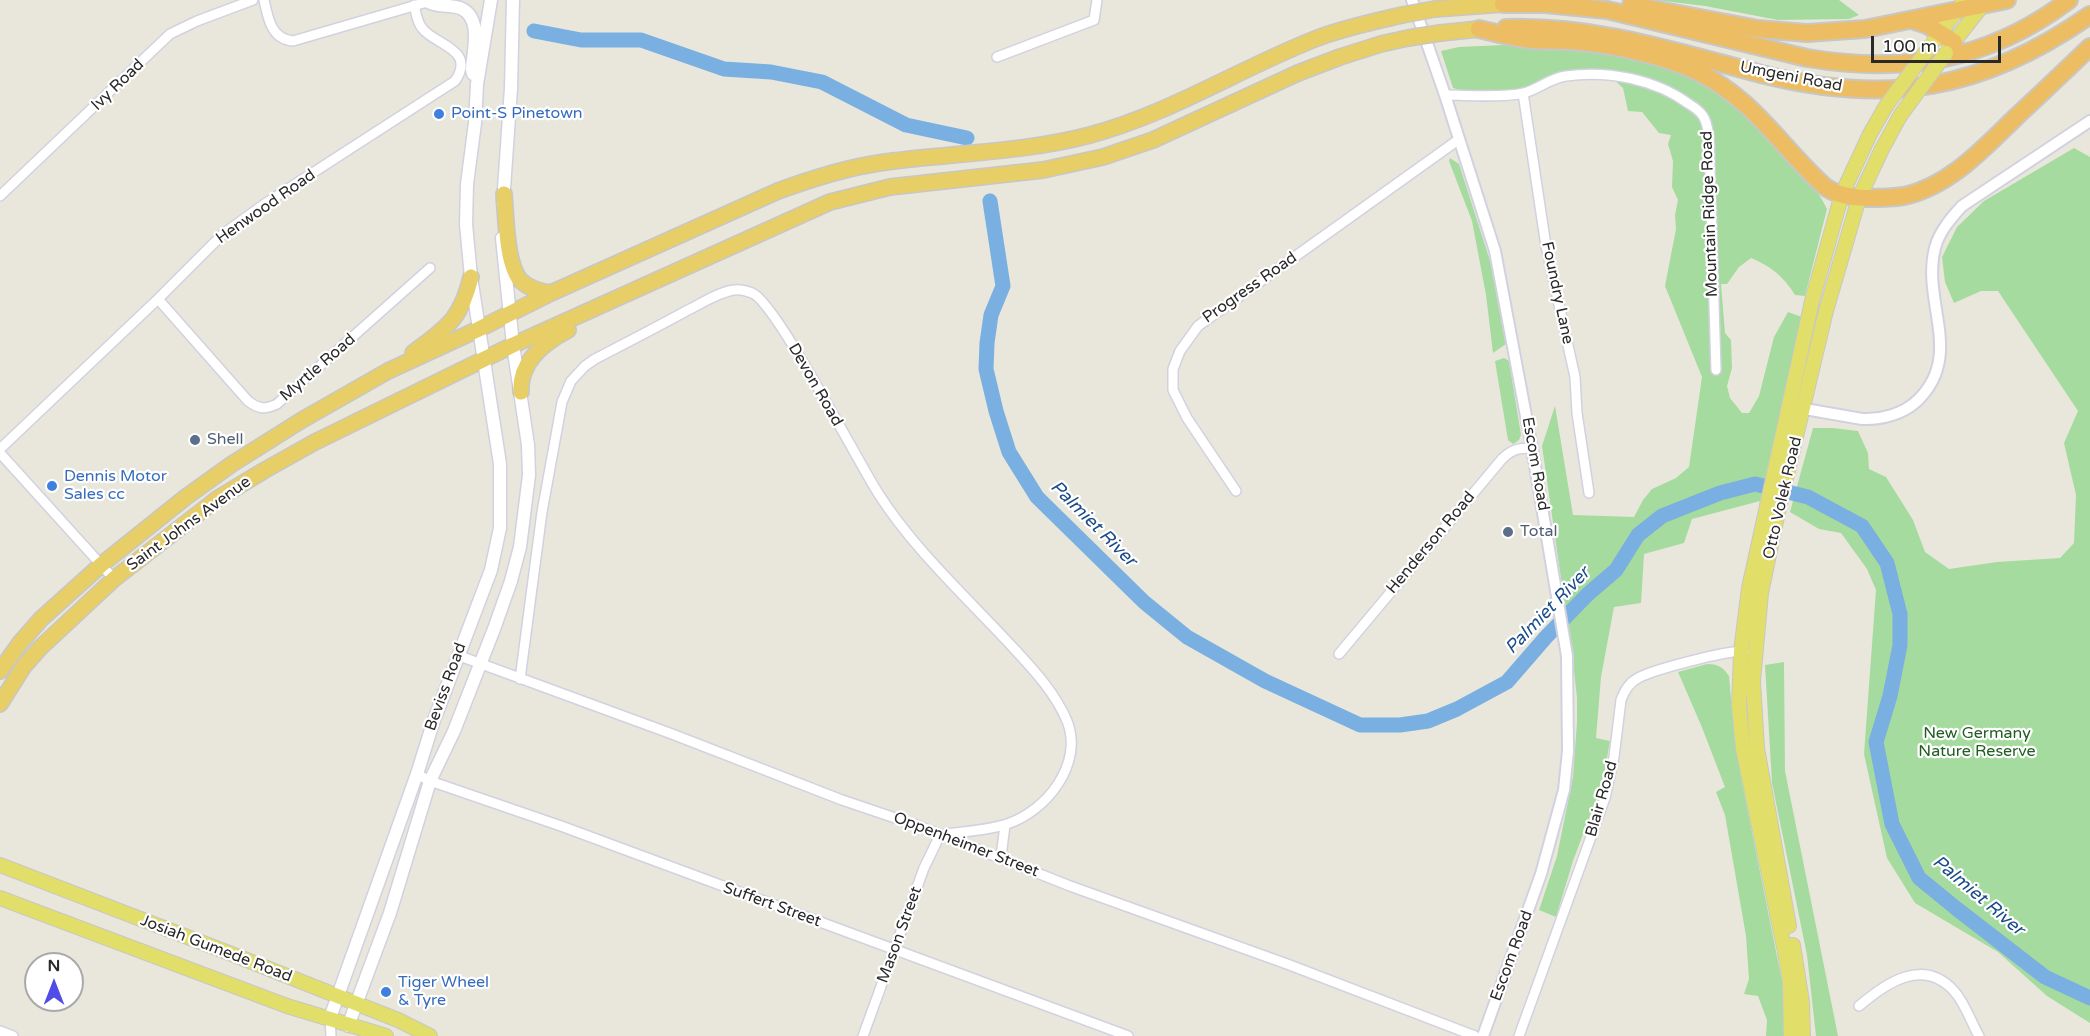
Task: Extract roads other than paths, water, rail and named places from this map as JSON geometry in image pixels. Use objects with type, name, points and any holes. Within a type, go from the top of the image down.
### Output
[{"type":"highway","points":[[1503,4],[1521,0]]},
{"type":"highway","points":[[1549,0],[1654,8],[1758,29],[1789,32],[1846,31],[1912,20],[1961,5],[2007,0]]},
{"type":"highway","name":"Umgeni Road","points":[[1503,4],[1545,4],[1607,10],[1807,58],[1839,64],[1887,65],[1936,61],[1964,53],[2034,23],[2069,0]]},
{"type":"highway","name":"Saint Johns Avenue","points":[[0,671],[41,619],[101,565],[186,497],[232,464],[302,420],[388,370],[551,293],[778,191],[830,173],[877,164],[1028,147],[1089,135],[1151,115],[1316,38],[1402,15],[1435,9],[1503,4]]},
{"type":"highway","name":"Umgeni Road","points":[[1479,29],[1525,27],[1594,33],[1623,38],[1792,80],[1828,87],[1882,90],[1907,89],[1986,72],[2036,49],[2090,15]]},
{"type":"highway","points":[[1912,20],[1927,25],[1942,43]]},
{"type":"highway","points":[[521,392],[522,373],[540,347],[553,338],[634,295],[646,286],[830,202],[890,187],[1043,170],[1103,157],[1153,140],[1298,73],[1381,44],[1408,38],[1479,29],[1531,40],[1604,45],[1696,71],[1734,94],[1764,121],[1827,188],[1859,198],[1905,196],[1949,176],[1974,158],[2090,47]]},
{"type":"highway","points":[[504,194],[513,267],[520,280],[527,285],[541,292],[551,293]]},
{"type":"highway","points":[[388,370],[453,322],[467,296],[471,277]]},
{"type":"highway","name":"Saint Johns Avenue","points":[[0,704],[24,666],[40,648],[114,579],[217,499],[315,442],[513,345],[646,286]]},
{"type":"main road","points":[[477,84],[491,0]]},
{"type":"main road","name":"Beviss Road","points":[[345,1031],[390,913],[430,781],[454,731],[511,581],[523,528],[529,465],[528,445],[501,247],[511,88],[513,0]]},
{"type":"main road","points":[[431,1],[438,7],[460,8],[471,16],[475,29],[472,69],[477,84]]},
{"type":"main road","name":"Otto Volek Road","points":[[1803,1036],[1800,981],[1756,748],[1753,681],[1761,593],[1776,495],[1773,473],[1812,301],[1842,194],[1886,106],[1942,43],[1984,3]]},
{"type":"main road","name":"Otto Volek Road","points":[[1791,1036],[1790,982],[1743,748],[1739,706],[1741,651],[1749,588],[1776,495],[1788,475],[1826,310],[1859,198],[1882,149],[1961,5]]},
{"type":"main road","name":"Beviss Road","points":[[330,1018],[457,655],[491,570],[500,528],[500,464],[471,277],[466,224],[467,184],[475,123],[477,84]]},
{"type":"main road","name":"Josiah Gumede Road","points":[[0,865],[398,1020],[430,1036]]},
{"type":"main road","name":"Josiah Gumede Road","points":[[0,898],[287,1006],[330,1018],[345,1031],[386,1036]]},
{"type":"street","name":"Ivy Road","points":[[0,196],[170,34],[253,0]]},
{"type":"street","points":[[264,0],[272,27],[278,35],[293,41],[431,1]]},
{"type":"street","points":[[997,57],[1094,20],[1097,0]]},
{"type":"street","name":"Escom Road","points":[[1412,0],[1495,251],[1532,448],[1567,656],[1568,751],[1564,790],[1541,874],[1483,1036]]},
{"type":"street","name":"Henwood Road","points":[[0,451],[223,234],[266,203],[454,81],[459,71],[457,55],[453,49],[422,28],[414,5]]},
{"type":"street","name":"Mountain Ridge Road","points":[[1445,95],[1523,93],[1542,83],[1566,76],[1596,75],[1627,78],[1655,85],[1668,90],[1699,111],[1704,117],[1709,137],[1716,370]]},
{"type":"street","name":"Foundry Lane","points":[[1523,93],[1546,246],[1575,377],[1577,413],[1590,493]]},
{"type":"street","points":[[1788,406],[1873,419],[1900,412],[1912,406],[1928,391],[1937,375],[1940,350],[1932,264],[1935,246],[1947,222],[1962,206],[2090,121]]},
{"type":"street","name":"Progress Road","points":[[1236,491],[1187,418],[1173,390],[1173,369],[1180,351],[1198,326],[1458,140]]},
{"type":"street","name":"Myrtle Road","points":[[158,299],[248,401],[258,408],[266,409],[277,404],[430,268]]},
{"type":"street","name":"Devon Road","points":[[520,679],[543,512],[562,402],[571,381],[595,359],[712,298],[735,290],[751,292],[762,301],[784,329],[866,475],[888,509],[921,549],[1027,664],[1057,701],[1068,722],[1072,739],[1071,760],[1056,786],[1041,805],[1023,818],[1005,825],[940,835]]},
{"type":"street","name":"Henderson Road","points":[[1338,654],[1502,459],[1518,448],[1532,448]]},
{"type":"street","points":[[0,451],[114,579]]},
{"type":"street","name":"Blair Road","points":[[1520,1036],[1605,798],[1624,691],[1639,678],[1655,672],[1741,651],[1755,652]]},
{"type":"street","name":"Oppenheimer Street","points":[[457,655],[1475,1036]]},
{"type":"street","name":"Suffert Street","points":[[417,774],[430,781],[561,826],[1128,1036]]},
{"type":"street","points":[[1001,857],[1005,825]]},
{"type":"street","name":"Mason Street","points":[[863,1036],[924,868],[940,835]]},
{"type":"street","points":[[1859,1006],[1891,982],[1908,975],[1926,976],[1942,981],[1956,993],[1979,1036]]},
{"type":"street","name":"Beviss Road","points":[[330,1018],[331,1036]]},
{"type":"street","points":[[0,1031],[13,1036]]},
{"type":"waterway","name":"Palmiet River","points":[[534,31],[581,40],[641,40],[724,69],[771,72],[822,82],[906,125],[967,138]]},
{"type":"waterway","name":"Palmiet River","points":[[990,201],[1003,286],[991,315],[986,369],[1009,452],[1037,497],[1144,602],[1187,637],[1265,681],[1360,725],[1400,725],[1428,721],[1457,709],[1507,682],[1546,637],[1588,594],[1616,570],[1638,535],[1662,516],[1720,493],[1755,484],[1808,497],[1862,526],[1887,563],[1900,614],[1900,645],[1890,696],[1876,742],[1892,824],[1919,878],[2045,977],[2090,998]]},
{"type":"place","name":"Point-S Pinetown","points":[[439,114]]},
{"type":"place","name":"Shell","points":[[195,440]]},
{"type":"place","name":"Dennis Motor Sales cc","points":[[52,486]]},
{"type":"place","name":"Total","points":[[1508,532]]},
{"type":"place","name":"Tiger Wheel & Tyre","points":[[386,992]]},
{"type":"park label","name":"New Germany Nature Reserve","points":[[1977,743]]}]
